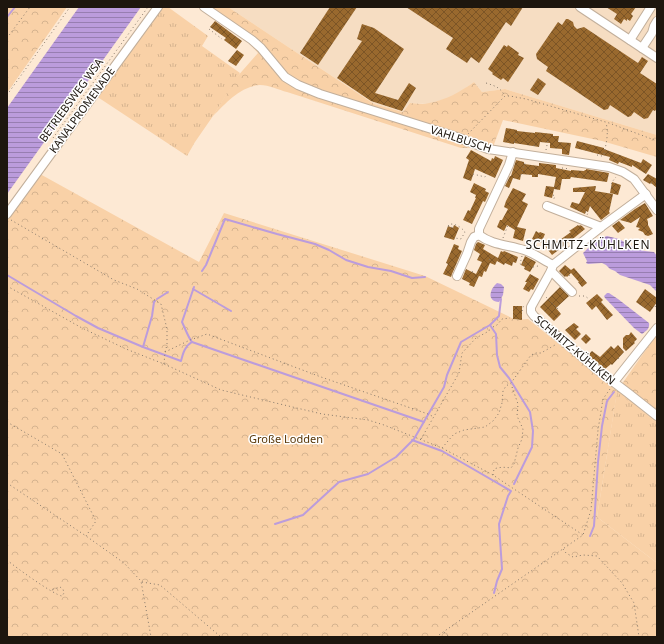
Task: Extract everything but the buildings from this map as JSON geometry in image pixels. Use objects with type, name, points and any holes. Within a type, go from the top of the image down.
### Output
[{"type":"street","name":"KANALPROMENADE","points":[[7,216],[158,7]]},
{"type":"street","name":"VAHLBUSCH","points":[[204,7],[252,40],[261,48],[285,77],[298,85],[320,94],[488,148],[609,167],[619,170],[634,179],[657,210]]},
{"type":"street","points":[[580,7],[657,58]]},
{"type":"street","points":[[630,40],[651,7]]},
{"type":"street","points":[[642,48],[652,33],[657,21]]},
{"type":"street","points":[[479,235],[479,229],[509,165],[513,152]]},
{"type":"street","name":"SCHMITZ-KÜHLKEN","points":[[646,194],[601,227],[552,268],[540,291],[531,304],[531,312],[595,368],[657,416]]},
{"type":"street","points":[[547,206],[601,227]]},
{"type":"street","points":[[479,235],[500,244],[525,250],[552,268],[570,291]]},
{"type":"street","points":[[457,276],[471,242],[474,237],[479,235]]},
{"type":"street","points":[[614,382],[657,328]]},
{"type":"path","points":[[7,38],[30,7]]},
{"type":"path","points":[[7,95],[70,7]]},
{"type":"path","name":"BETRIEBSWEG WSA","points":[[53,138],[148,7]]},
{"type":"path","points":[[209,29],[222,38]]},
{"type":"path","points":[[486,83],[498,86],[506,96]]},
{"type":"path","points":[[465,140],[468,134],[488,112],[506,96],[510,96],[526,99],[606,122],[657,141]]},
{"type":"path","points":[[597,155],[602,156],[604,154],[607,136],[606,122]]},
{"type":"path","points":[[546,157],[548,140]]},
{"type":"path","points":[[521,175],[525,164]]},
{"type":"path","points":[[612,187],[612,182],[619,170]]},
{"type":"path","points":[[473,174],[485,177],[487,175]]},
{"type":"path","points":[[7,216],[114,280],[137,289],[161,304],[167,329],[167,345],[164,364]]},
{"type":"path","points":[[452,228],[448,226],[450,224],[455,224],[462,228],[465,232],[461,239],[455,238]]},
{"type":"path","points":[[500,244],[508,225]]},
{"type":"path","points":[[536,241],[536,244],[540,248]]},
{"type":"path","points":[[525,250],[520,264],[522,265],[525,262]]},
{"type":"path","points":[[7,286],[82,328],[126,349],[164,364],[221,390],[322,414],[368,420],[384,424],[442,448],[493,475],[583,535]]},
{"type":"path","points":[[540,291],[559,310]]},
{"type":"path","points":[[570,291],[577,296],[585,296],[589,299]]},
{"type":"path","points":[[655,306],[657,314]]},
{"type":"path","points":[[493,327],[502,319],[510,318]]},
{"type":"path","points":[[421,440],[459,373],[462,353],[476,338],[489,331],[490,328]]},
{"type":"path","points":[[165,352],[207,334],[321,377],[434,417]]},
{"type":"path","points":[[442,448],[454,434],[464,430],[485,427],[493,421],[499,413],[503,391],[506,386],[512,382],[531,356],[536,353],[541,353],[562,340]]},
{"type":"path","points":[[493,475],[494,470],[497,468],[511,468],[514,464],[522,439],[523,429],[517,416],[518,404],[512,382]]},
{"type":"path","points":[[436,637],[583,535],[591,510],[598,430],[603,399],[614,382]]},
{"type":"path","points":[[7,422],[62,454],[96,521],[86,536]]},
{"type":"path","points":[[7,483],[124,563],[141,581],[151,637]]},
{"type":"path","points":[[563,548],[566,553],[573,557],[583,555],[597,556],[622,583],[634,603],[639,637]]},
{"type":"path","points":[[7,560],[50,590],[60,596],[64,593],[63,589],[60,587],[50,590]]},
{"type":"path","points":[[141,581],[160,585],[221,637]]},
{"type":"path","points":[[444,631],[449,637]]},
{"type":"shaded area","points":[[79,7],[141,7],[7,194],[7,108]]},
{"type":"shaded area","points":[[228,7],[657,7],[657,135],[505,89],[482,92],[474,82],[450,98],[427,104],[410,103],[403,112],[374,104]]},
{"type":"shaded area","points":[[607,236],[619,239],[637,249],[654,252],[657,256],[657,292],[650,285],[620,275],[602,263],[586,263],[587,261],[583,253],[595,243]]},
{"type":"shaded area","points":[[497,283],[504,287],[503,295],[499,302],[492,299],[490,294]]},
{"type":"shaded area","points":[[607,293],[618,299],[649,323],[647,330],[642,334],[634,328],[605,298],[604,296]]},
{"type":"green space","points":[[7,7],[67,7],[7,93]]},
{"type":"green space","points":[[161,7],[168,7],[208,36],[202,46],[240,73],[187,156],[96,96]]},
{"type":"green space","points":[[202,7],[228,7],[374,104],[403,112],[410,103],[424,104],[435,102],[447,98],[474,82],[482,92],[505,89],[657,135],[657,157],[602,141],[503,120],[493,147],[461,148],[263,85],[246,88],[234,96],[213,116],[236,78],[258,53],[247,41]]},
{"type":"green space","name":"Große Lodden","points":[[40,174],[199,262],[224,213],[425,276],[516,320],[528,319],[617,391],[657,334],[657,423],[617,392],[597,517],[657,563],[657,637],[7,637],[7,221]]},
{"type":"green space","points":[[617,391],[657,423],[657,563],[597,517]]},
{"type":"waterway","points":[[7,17],[15,7]]},
{"type":"waterway","points":[[202,271],[206,265],[225,219],[315,244],[346,260],[368,267],[391,271],[412,278],[425,277]]},
{"type":"waterway","points":[[7,275],[98,328],[143,347]]},
{"type":"waterway","points":[[155,301],[143,347],[181,361],[186,348],[192,342],[182,322],[194,287]]},
{"type":"waterway","points":[[193,289],[231,311]]},
{"type":"waterway","points":[[157,299],[168,292]]},
{"type":"waterway","points":[[275,524],[303,515],[339,482],[368,474],[396,457],[414,439],[444,387],[447,375],[461,342],[490,325],[499,316],[501,299]]},
{"type":"waterway","points":[[490,325],[496,334],[497,355],[500,367],[509,378],[530,412],[533,431],[532,447],[514,484]]},
{"type":"waterway","points":[[192,342],[424,422]]},
{"type":"waterway","points":[[590,536],[594,526],[602,426],[607,401],[614,392]]},
{"type":"waterway","points":[[412,440],[442,451],[511,491],[499,524],[502,569],[494,593]]},
{"type":"district","name":"SCHMITZ-KÜHLKEN","points":[[588,245]]}]
